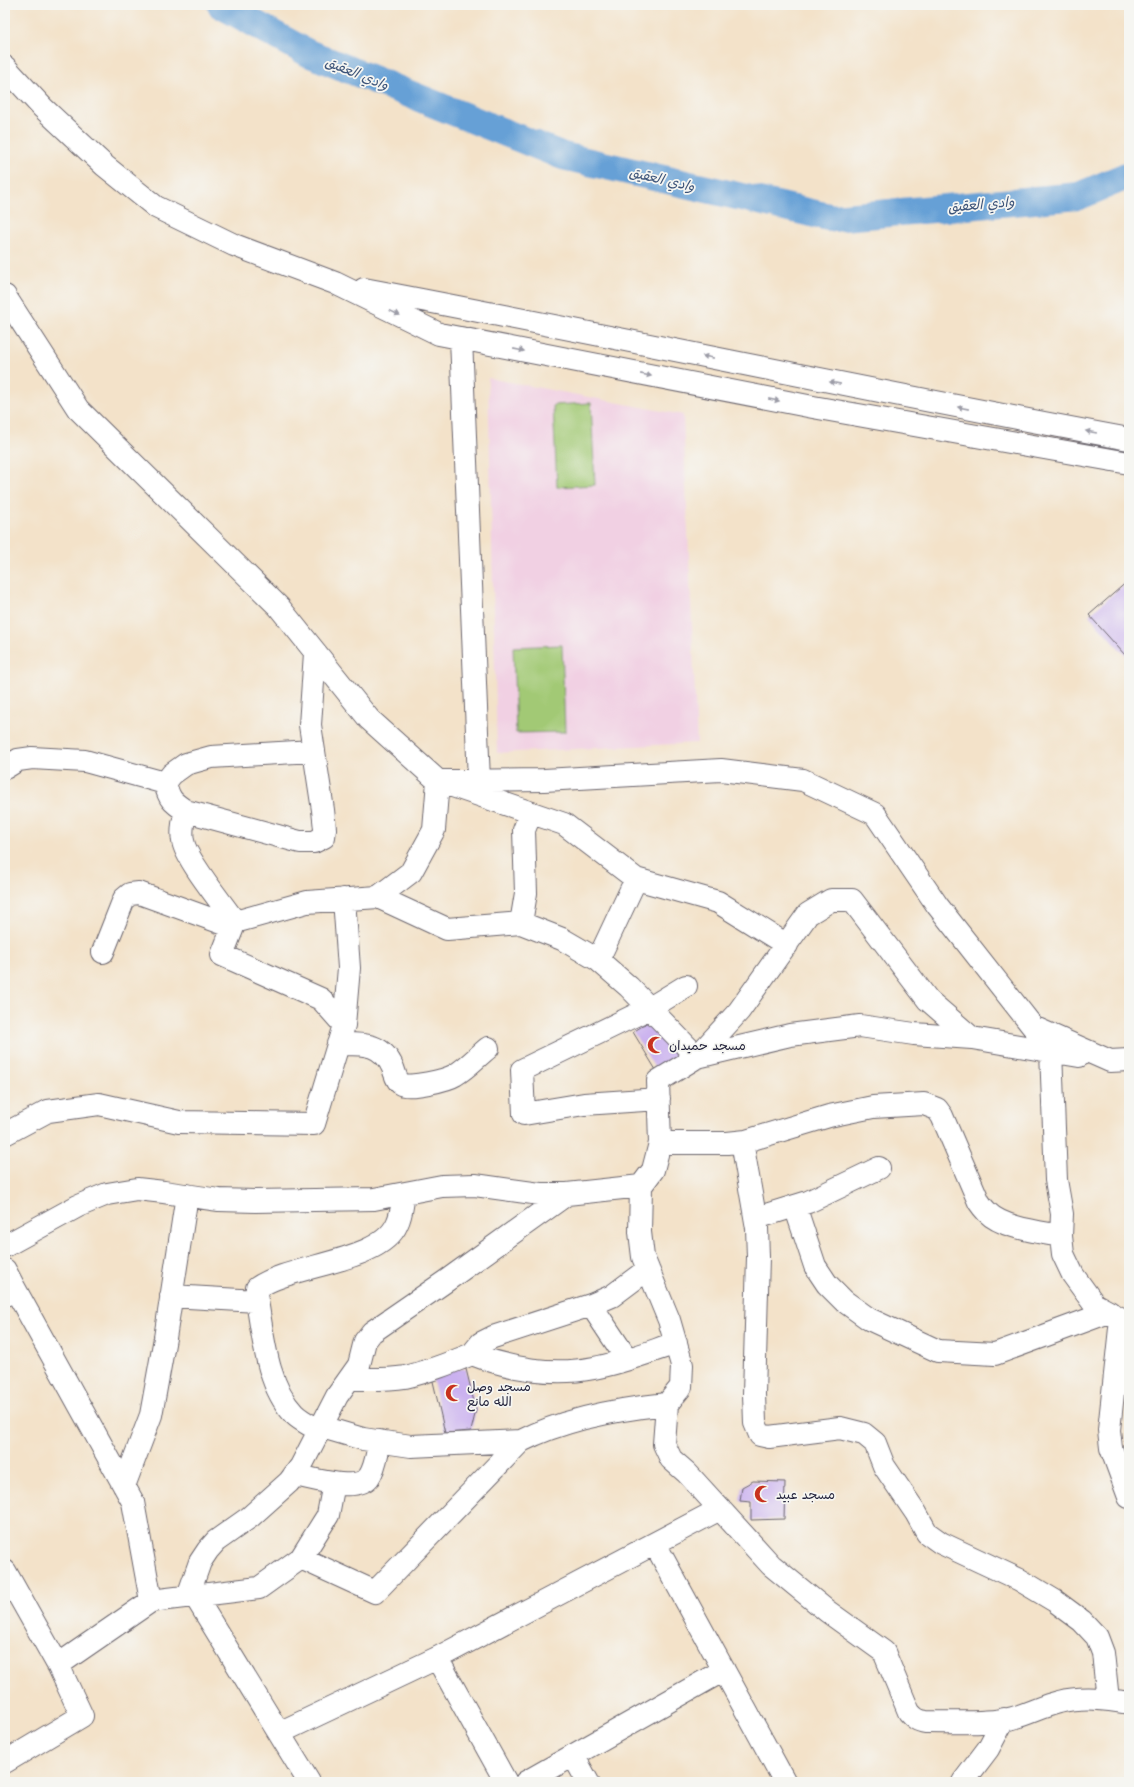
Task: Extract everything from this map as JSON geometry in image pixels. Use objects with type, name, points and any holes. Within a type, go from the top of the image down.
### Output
[{"type":"street","points":[[9,77],[105,166],[156,207],[234,245],[335,284],[439,334],[813,407],[1129,464]]},
{"type":"street","points":[[335,284],[524,320],[964,409],[1129,439]]},
{"type":"street","points":[[5,296],[78,409],[279,607],[368,719],[438,781],[564,824],[636,878],[718,902],[787,945]]},
{"type":"street","points":[[461,338],[479,781]]},
{"type":"street","points":[[165,783],[168,796],[174,804],[186,811],[300,842],[314,842],[324,837],[325,829],[310,725],[315,653]]},
{"type":"street","points":[[165,783],[172,774],[186,764],[211,757],[313,751]]},
{"type":"street","points":[[5,768],[18,760],[32,758],[85,761],[165,783]]},
{"type":"street","points":[[438,781],[544,780],[721,770],[803,780],[875,814],[937,905],[1033,1027],[1119,1060]]},
{"type":"street","points":[[378,897],[410,872],[434,830],[438,781]]},
{"type":"street","points":[[186,811],[182,823],[183,842],[189,856],[234,925]]},
{"type":"street","points":[[521,923],[526,893],[524,830],[530,813]]},
{"type":"street","points":[[598,960],[636,878]]},
{"type":"street","points":[[102,952],[124,899],[130,894],[139,893],[234,925],[307,902],[378,897],[447,929],[521,923],[562,939],[598,960],[650,1008],[697,1057]]},
{"type":"street","points":[[5,1134],[48,1111],[99,1104],[179,1122],[314,1124],[341,1035],[350,968],[344,899]]},
{"type":"street","points":[[742,1142],[756,1218],[758,1257],[754,1394],[755,1423],[760,1434],[769,1437],[776,1437],[840,1428],[864,1434],[875,1443],[884,1466],[927,1533],[941,1543],[1020,1580],[1055,1601],[1097,1637],[1119,1702],[1071,1700],[1057,1702],[1004,1719],[974,1722],[926,1722],[913,1717],[909,1712],[884,1652],[827,1611],[771,1565],[688,1473],[671,1459],[664,1444],[667,1404],[681,1388],[682,1365],[669,1320],[643,1257],[640,1232],[641,1186],[653,1170],[660,1143],[658,1081],[697,1057],[739,1011],[808,914],[831,900],[852,900],[928,1000],[972,1038]]},
{"type":"street","points":[[234,925],[222,955],[321,999],[341,1035],[382,1051],[386,1055],[400,1083],[405,1086],[412,1086],[453,1077],[488,1048]]},
{"type":"street","points":[[659,1100],[584,1104],[524,1114],[522,1070],[650,1008],[686,986]]},
{"type":"street","points":[[697,1057],[790,1035],[860,1026],[914,1034],[972,1038],[1119,1060]]},
{"type":"street","points":[[1051,1051],[1056,1180],[1062,1214],[1061,1236],[1063,1254],[1073,1276],[1094,1304],[1120,1318]]},
{"type":"street","points":[[660,1143],[742,1142],[830,1116],[873,1108],[924,1104],[937,1109],[942,1116],[979,1202],[987,1213],[1002,1221],[1022,1228],[1061,1236]]},
{"type":"street","points":[[756,1218],[820,1197],[879,1168]]},
{"type":"street","points":[[5,1246],[78,1206],[107,1194],[136,1190],[219,1200],[255,1201],[374,1198],[404,1194],[442,1186],[475,1186],[540,1194],[567,1194],[641,1186]]},
{"type":"street","points":[[404,1194],[402,1211],[397,1225],[378,1244],[335,1262],[268,1280],[257,1288],[256,1295],[268,1366],[278,1391],[294,1414],[321,1429],[363,1439],[410,1446],[521,1441]]},
{"type":"street","points":[[309,1782],[192,1596],[200,1562],[216,1541],[250,1517],[289,1482],[301,1466],[337,1396],[359,1365],[365,1341],[372,1332],[567,1194]]},
{"type":"street","points":[[124,1486],[151,1415],[187,1195]]},
{"type":"street","points":[[795,1206],[815,1266],[827,1284],[844,1301],[869,1319],[938,1351],[995,1354],[1120,1318]]},
{"type":"street","points":[[350,1379],[404,1377],[438,1368],[472,1354],[481,1343],[493,1337],[591,1305],[612,1296],[648,1269]]},
{"type":"street","points":[[5,1270],[10,1292],[133,1502],[151,1601]]},
{"type":"street","points":[[171,1296],[257,1301]]},
{"type":"street","points":[[591,1305],[627,1359]]},
{"type":"street","points":[[1120,1318],[1109,1430],[1111,1448],[1129,1497]]},
{"type":"street","points":[[472,1354],[490,1361],[519,1368],[565,1372],[594,1368],[676,1343]]},
{"type":"street","points":[[301,1558],[375,1592],[521,1441],[540,1431],[624,1409],[667,1404]]},
{"type":"street","points":[[294,1475],[334,1483],[356,1485],[363,1483],[373,1469],[380,1441]]},
{"type":"street","points":[[58,1665],[151,1601],[259,1588],[301,1558],[328,1515],[334,1483]]},
{"type":"street","points":[[279,1733],[437,1658],[720,1509]]},
{"type":"street","points":[[654,1544],[785,1782]]},
{"type":"street","points":[[5,1571],[11,1598],[58,1665],[82,1716],[5,1762]]},
{"type":"street","points":[[437,1658],[506,1782]]},
{"type":"street","points":[[526,1782],[724,1670]]},
{"type":"street","points":[[962,1782],[988,1749],[1004,1719]]},
{"type":"street","points":[[573,1755],[588,1782]]},
{"type":"shaded area","points":[[488,378],[683,415],[697,743],[497,753]]},
{"type":"green space","points":[[591,403],[595,485],[557,487],[553,405]]},
{"type":"green space","points":[[562,645],[565,732],[516,733],[513,647]]},
{"type":"building","points":[[1129,580],[1129,652],[1125,655],[1089,615]]},
{"type":"building","name":"مسجد حميدان","points":[[655,1018],[680,1058],[656,1070],[633,1032]]},
{"type":"building","name":"مسجد وصل الله مانع","points":[[449,1369],[466,1369],[476,1410],[471,1431],[445,1433],[432,1377]]},
{"type":"building","name":"مسجد عبيد","points":[[753,1481],[785,1482],[784,1519],[751,1520],[751,1502],[740,1501],[742,1487]]},
{"type":"waterway","name":"وادي العقيق","points":[[221,5],[308,53],[563,156],[833,218],[1079,196],[1129,175]]},
{"type":"place","name":"مسجد حميدان","points":[[656,1045]]},
{"type":"place","name":"مسجد وصل الله مانع","points":[[454,1393]]},
{"type":"place","name":"مسجد عبيد","points":[[763,1494]]}]
